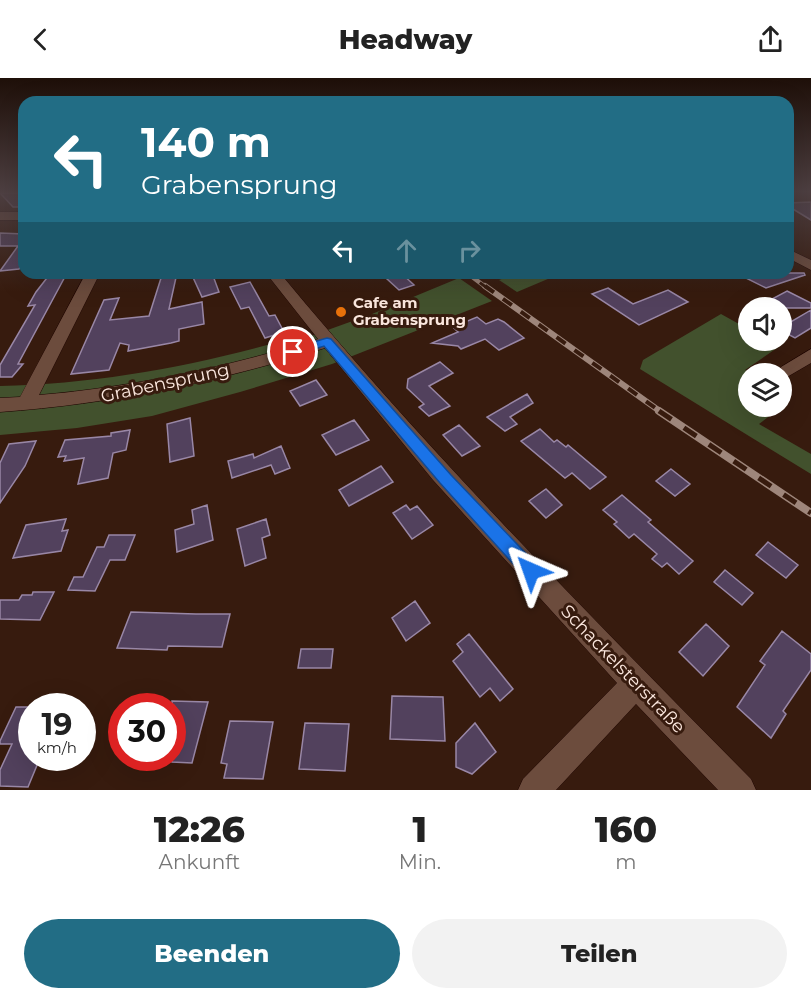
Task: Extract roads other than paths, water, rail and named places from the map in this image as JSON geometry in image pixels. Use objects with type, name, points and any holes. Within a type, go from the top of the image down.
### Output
[{"type":"street","points":[[794,252],[811,248]]},
{"type":"street","points":[[794,256],[811,266]]},
{"type":"street","points":[[26,404],[90,279]]},
{"type":"street","name":"Schackelsterstraße","points":[[278,279],[327,342],[446,479],[636,683],[740,790]]},
{"type":"street","name":"Grabensprung","points":[[0,405],[86,399],[149,388],[245,366],[327,342]]},
{"type":"street","points":[[792,368],[811,355]]},
{"type":"street","points":[[534,790],[636,683]]},
{"type":"railway","points":[[475,279],[487,288]]},
{"type":"railway","points":[[485,286],[661,412]]},
{"type":"railway","points":[[659,411],[811,513]]},
{"type":"place","name":"Cafe am Grabensprung","points":[[341,312]]}]
